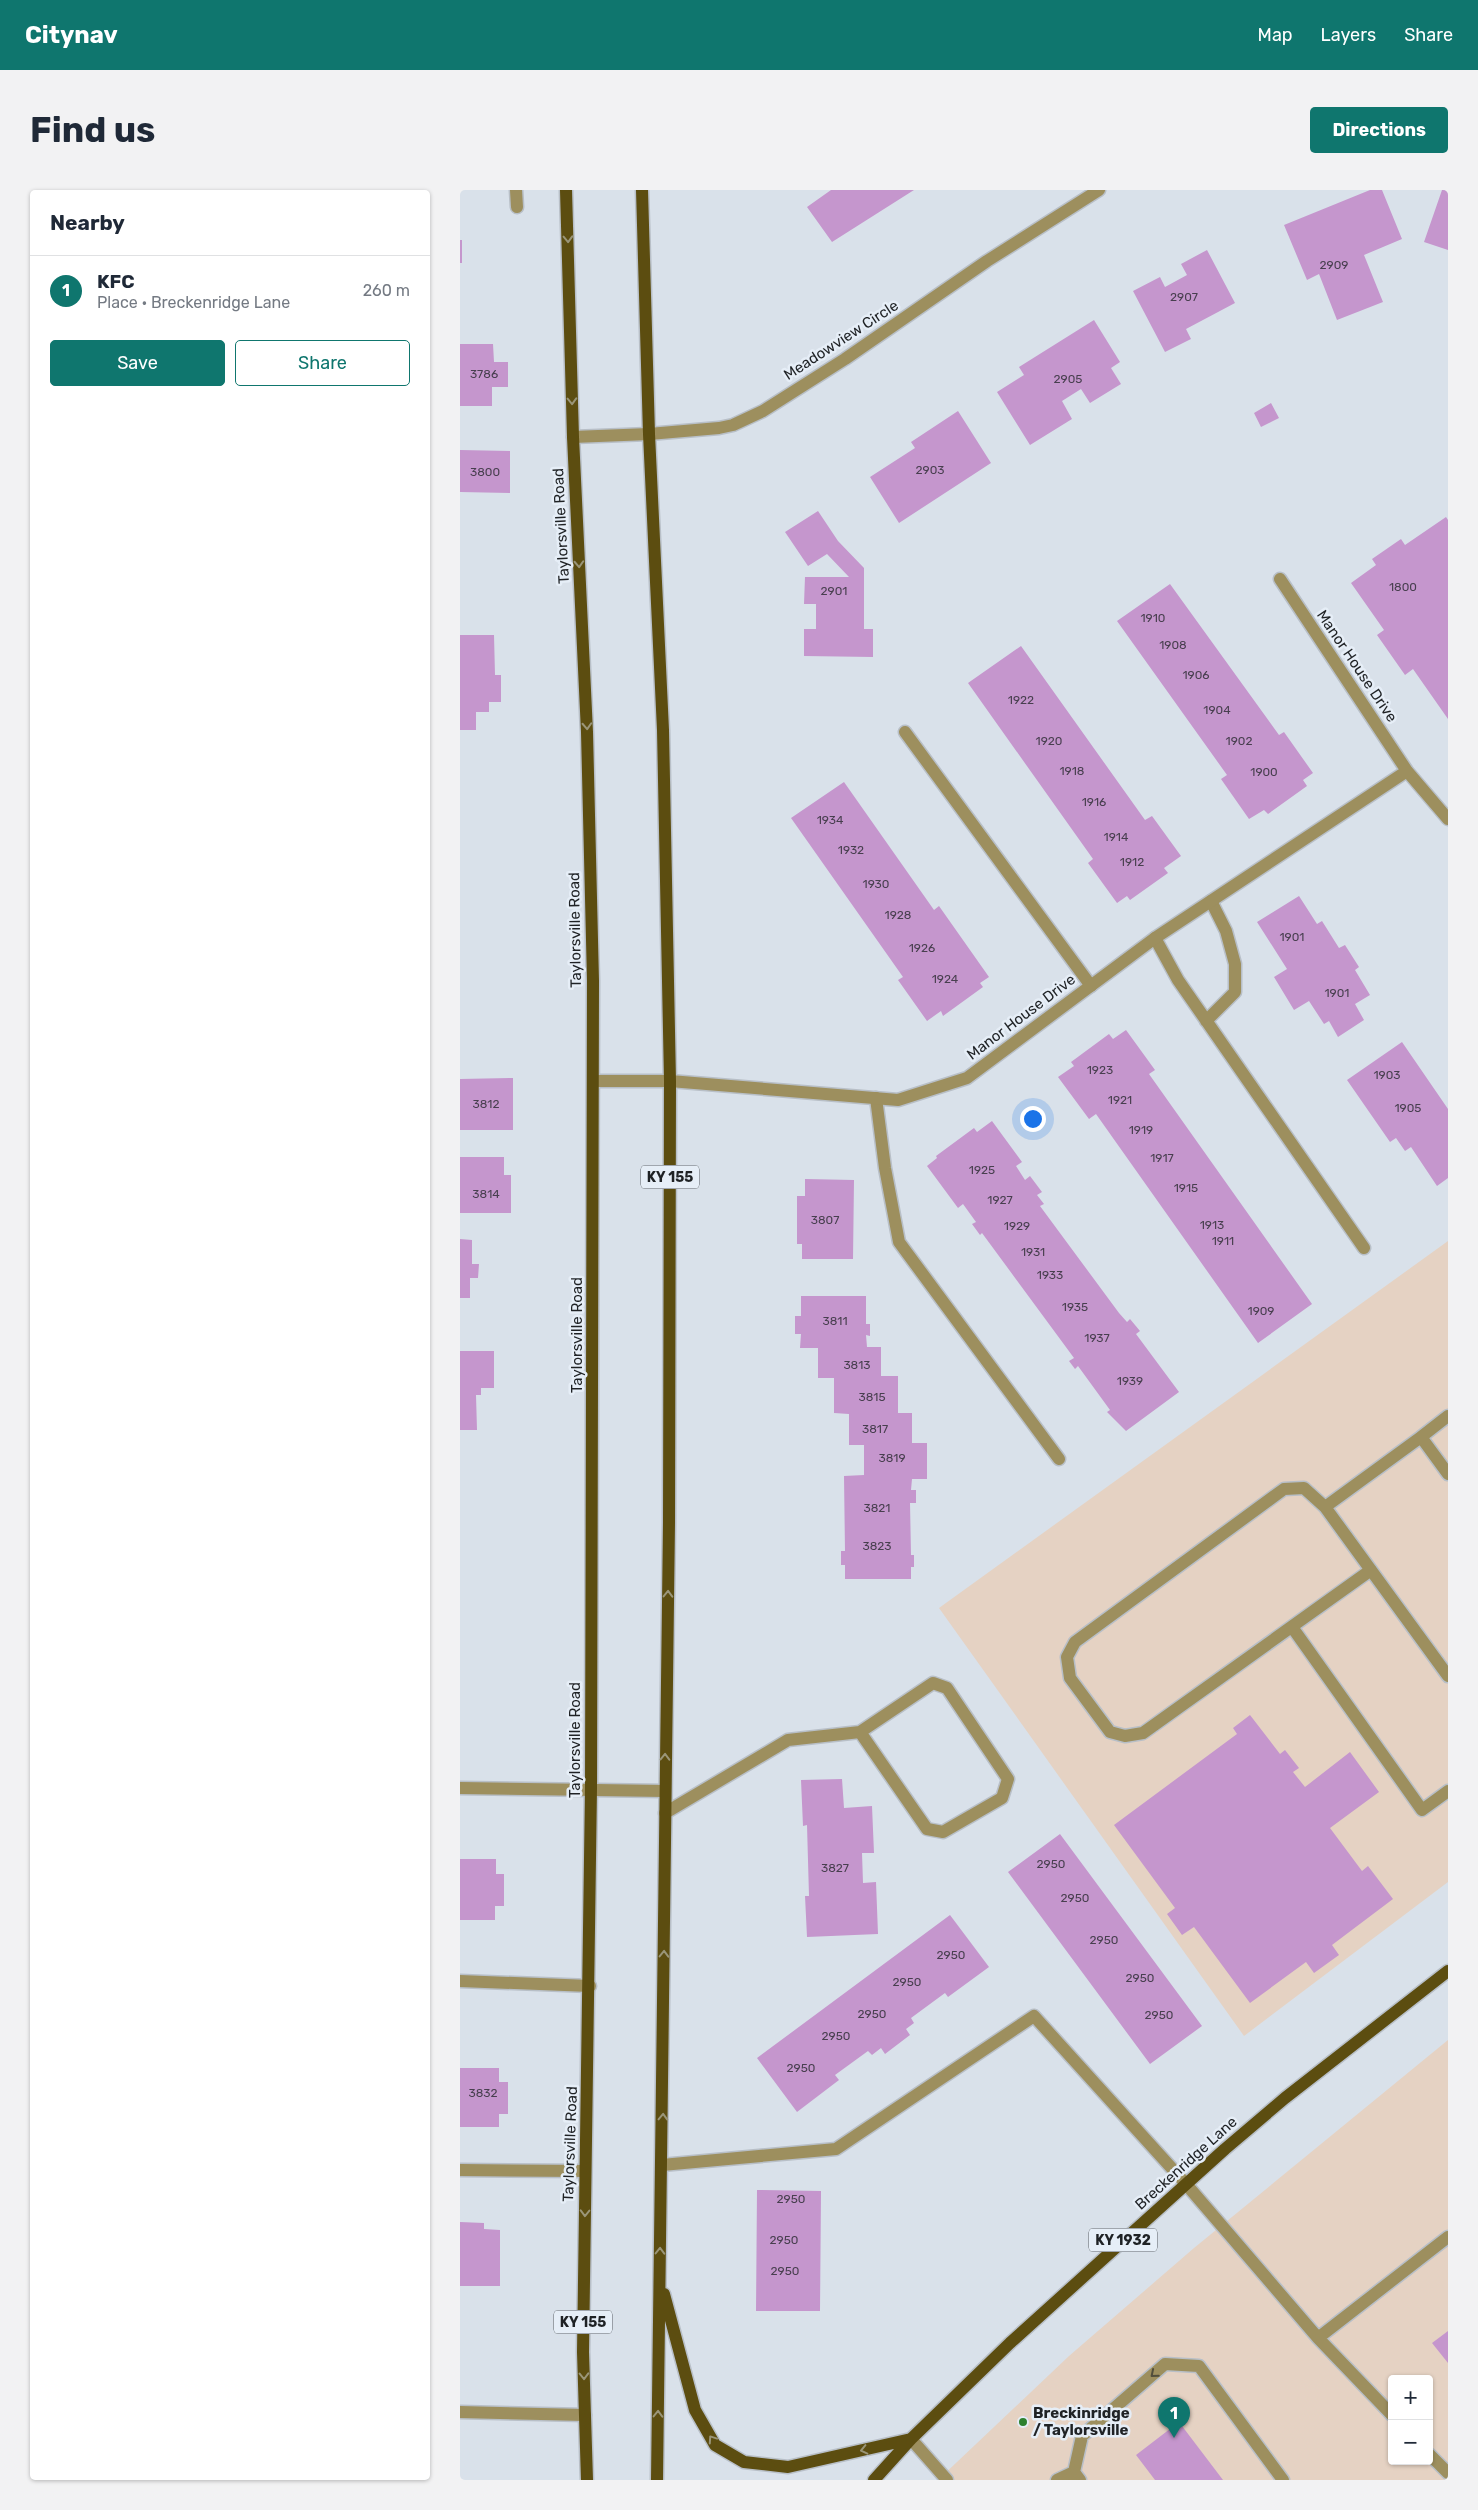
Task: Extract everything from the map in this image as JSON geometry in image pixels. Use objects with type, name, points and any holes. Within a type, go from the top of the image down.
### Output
[{"type":"main road","name":"Taylorsville Road","points":[[566,190],[573,437],[587,732],[594,1081],[590,1986],[585,2172],[584,2416],[587,2480]]},
{"type":"main road","name":"KY 155","points":[[642,190],[649,434],[663,730],[670,1081],[669,1523],[657,2480]]},
{"type":"main road","name":"Breckenridge Lane","points":[[874,2480],[911,2439],[1031,2323],[1186,2184],[1285,2098],[1448,1971]]},
{"type":"main road","points":[[660,2279],[695,2410],[715,2445],[744,2462],[788,2467],[911,2439]]},
{"type":"street","points":[[516,190],[517,207]]},
{"type":"street","name":"Meadowview Circle","points":[[573,437],[649,434],[719,428],[732,425],[763,411],[845,359],[987,261],[1099,190]]},
{"type":"street","name":"Manor House Drive","points":[[1280,579],[1407,771],[1448,819]]},
{"type":"street","points":[[905,732],[1091,986]]},
{"type":"street","name":"Manor House Drive","points":[[594,1081],[670,1081],[898,1100],[967,1078],[1155,938],[1407,771]]},
{"type":"street","points":[[1206,1021],[1235,992],[1235,964],[1226,932],[1211,901]]},
{"type":"street","points":[[1155,938],[1178,980],[1364,1248]]},
{"type":"street","points":[[876,1098],[885,1168],[899,1242],[1058,1459]]},
{"type":"street","points":[[1325,1507],[1448,1416]]},
{"type":"street","points":[[1421,1437],[1448,1474]]},
{"type":"street","points":[[1371,1570],[1143,1733],[1126,1736],[1110,1732],[1070,1678],[1067,1657],[1075,1642],[1284,1489],[1304,1488],[1325,1507],[1446,1670]]},
{"type":"street","points":[[1292,1626],[1422,1810],[1448,1791]]},
{"type":"street","points":[[665,1813],[788,1740],[860,1732],[933,1683],[946,1688],[1008,1779],[1002,1798],[943,1832],[927,1830],[860,1732]]},
{"type":"street","points":[[460,1788],[591,1788],[665,1791]]},
{"type":"street","points":[[460,1981],[590,1986]]},
{"type":"street","points":[[662,2165],[836,2149],[1034,2016],[1186,2184],[1318,2338],[1388,2411]]},
{"type":"street","points":[[460,2170],[585,2172]]},
{"type":"street","points":[[1318,2338],[1448,2237]]},
{"type":"street","points":[[1057,2480],[1077,2476],[1082,2436],[1166,2364],[1199,2366],[1283,2480]]},
{"type":"street","points":[[460,2412],[584,2416]]},
{"type":"street","points":[[911,2439],[948,2480]]},
{"type":"street","points":[[1433,2458],[1448,2473]]},
{"type":"shaded area","points":[[1448,1241],[1448,1882],[1244,2036],[939,1608]]},
{"type":"shaded area","points":[[1448,2040],[1448,2480],[938,2480],[1069,2356],[1194,2248]]},
{"type":"building","points":[[831,190],[914,190],[832,242],[807,207]]},
{"type":"building","points":[[1370,190],[1382,190],[1402,239],[1364,255],[1383,302],[1337,320],[1319,274],[1307,280],[1284,225]]},
{"type":"building","points":[[1442,190],[1448,190],[1448,250],[1424,242]]},
{"type":"building","points":[[460,240],[462,240],[462,263],[460,263]]},
{"type":"building","points":[[1207,250],[1235,303],[1186,329],[1191,339],[1165,352],[1133,291],[1160,277],[1165,287],[1187,275],[1181,264]]},
{"type":"building","points":[[1094,320],[1120,362],[1111,368],[1121,384],[1090,403],[1081,389],[1062,401],[1072,419],[1030,445],[997,392],[1024,375],[1019,367]]},
{"type":"building","points":[[460,344],[493,344],[494,362],[508,362],[508,387],[492,387],[492,406],[460,406]]},
{"type":"building","points":[[1271,403],[1279,418],[1261,427],[1254,413]]},
{"type":"building","points":[[958,411],[991,463],[899,523],[870,477],[915,448],[911,442]]},
{"type":"building","points":[[460,450],[510,451],[510,493],[460,492]]},
{"type":"building","points":[[818,511],[838,541],[864,568],[864,629],[873,629],[873,657],[804,656],[804,629],[816,629],[816,604],[804,604],[805,577],[849,577],[827,554],[808,566],[785,532]]},
{"type":"building","points":[[1446,517],[1448,520],[1448,719],[1413,669],[1405,675],[1377,635],[1384,630],[1351,583],[1376,565],[1372,559],[1401,539],[1405,545]]},
{"type":"building","points":[[1170,584],[1279,735],[1284,732],[1313,773],[1303,780],[1307,786],[1268,814],[1264,810],[1249,819],[1221,779],[1227,775],[1117,621]]},
{"type":"building","points":[[460,635],[494,635],[495,675],[501,675],[501,702],[489,702],[489,712],[476,712],[476,730],[460,730]]},
{"type":"building","points":[[1021,646],[1145,820],[1152,816],[1181,856],[1164,868],[1168,873],[1130,900],[1127,896],[1117,903],[1088,863],[1093,859],[968,683]]},
{"type":"building","points":[[844,782],[934,910],[939,906],[989,977],[980,983],[983,987],[943,1016],[941,1011],[927,1021],[898,980],[903,977],[791,818]]},
{"type":"building","points":[[1299,896],[1317,924],[1322,921],[1339,948],[1345,945],[1359,967],[1355,970],[1370,995],[1355,1004],[1364,1020],[1338,1037],[1329,1021],[1324,1024],[1309,1001],[1294,1010],[1274,977],[1287,969],[1257,922]]},
{"type":"building","points":[[1126,1030],[1155,1070],[1149,1074],[1312,1304],[1258,1343],[1096,1114],[1089,1119],[1058,1077],[1074,1066],[1071,1062],[1109,1034],[1113,1039]]},
{"type":"building","points":[[1402,1042],[1448,1109],[1448,1178],[1437,1186],[1411,1147],[1405,1151],[1396,1138],[1390,1142],[1347,1080]]},
{"type":"building","points":[[513,1078],[513,1130],[460,1130],[460,1079]]},
{"type":"building","points":[[992,1121],[1022,1162],[1016,1166],[1025,1180],[1030,1176],[1042,1192],[1037,1195],[1044,1204],[1040,1206],[1119,1313],[1127,1322],[1130,1319],[1140,1331],[1136,1334],[1179,1392],[1126,1431],[1107,1412],[1110,1410],[1078,1366],[1075,1369],[1069,1361],[1074,1358],[982,1233],[980,1235],[972,1224],[976,1222],[963,1204],[958,1208],[927,1166],[937,1158],[936,1156],[974,1128],[977,1132]]},
{"type":"building","points":[[460,1157],[504,1157],[504,1175],[511,1175],[511,1213],[460,1213]]},
{"type":"building","points":[[805,1179],[854,1180],[853,1259],[802,1259],[802,1244],[797,1244],[797,1196],[805,1196]]},
{"type":"building","points":[[460,1239],[472,1240],[472,1264],[479,1264],[478,1278],[470,1278],[470,1298],[460,1298]]},
{"type":"building","points":[[801,1296],[866,1296],[866,1324],[870,1324],[870,1336],[866,1335],[867,1347],[881,1347],[881,1376],[898,1376],[898,1413],[912,1413],[912,1443],[927,1443],[927,1479],[912,1479],[911,1490],[916,1490],[916,1503],[910,1503],[911,1555],[914,1555],[911,1579],[845,1579],[845,1565],[841,1565],[841,1551],[845,1551],[844,1476],[864,1475],[864,1445],[849,1445],[849,1414],[834,1413],[834,1378],[818,1378],[818,1348],[800,1348],[801,1334],[795,1334],[795,1316],[801,1316]]},
{"type":"building","points":[[460,1351],[494,1351],[494,1388],[481,1388],[481,1395],[476,1395],[477,1430],[460,1430]]},
{"type":"building","points":[[1250,1715],[1280,1754],[1285,1750],[1299,1768],[1293,1772],[1305,1787],[1350,1752],[1379,1792],[1330,1828],[1362,1871],[1368,1866],[1393,1899],[1332,1945],[1339,1955],[1314,1973],[1306,1962],[1250,2003],[1194,1927],[1182,1935],[1167,1914],[1175,1908],[1114,1825],[1237,1734],[1233,1728]]},
{"type":"building","points":[[842,1779],[844,1808],[872,1806],[874,1853],[862,1853],[863,1883],[876,1882],[878,1934],[807,1937],[805,1896],[809,1896],[807,1825],[803,1826],[801,1780]]},
{"type":"building","points":[[1060,1834],[1202,2026],[1150,2064],[1008,1872]]},
{"type":"building","points":[[460,1859],[496,1859],[496,1874],[504,1874],[504,1906],[495,1906],[495,1920],[460,1920]]},
{"type":"building","points":[[950,1915],[989,1967],[948,1997],[945,1993],[911,2018],[914,2023],[906,2029],[910,2035],[885,2054],[881,2048],[872,2055],[868,2051],[835,2075],[839,2080],[797,2112],[757,2058]]},
{"type":"building","points":[[460,2068],[499,2068],[499,2082],[508,2082],[508,2114],[499,2114],[499,2127],[460,2127]]},
{"type":"building","points":[[757,2190],[821,2191],[820,2311],[756,2311]]},
{"type":"building","points":[[460,2222],[484,2223],[484,2229],[500,2230],[500,2286],[460,2286]]},
{"type":"building","points":[[1448,2331],[1448,2363],[1432,2343]]},
{"type":"building","name":"Breckinridge / Taylorsville","points":[[1025,2416],[1029,2420],[1021,2427],[1017,2423]]},
{"type":"building","points":[[1179,2422],[1223,2480],[1155,2480],[1136,2455]]},
{"type":"place","name":"Breckinridge / Taylorsville","points":[[1023,2422]]},
{"type":"place","name":"KFC","points":[[1174,2438]]}]
